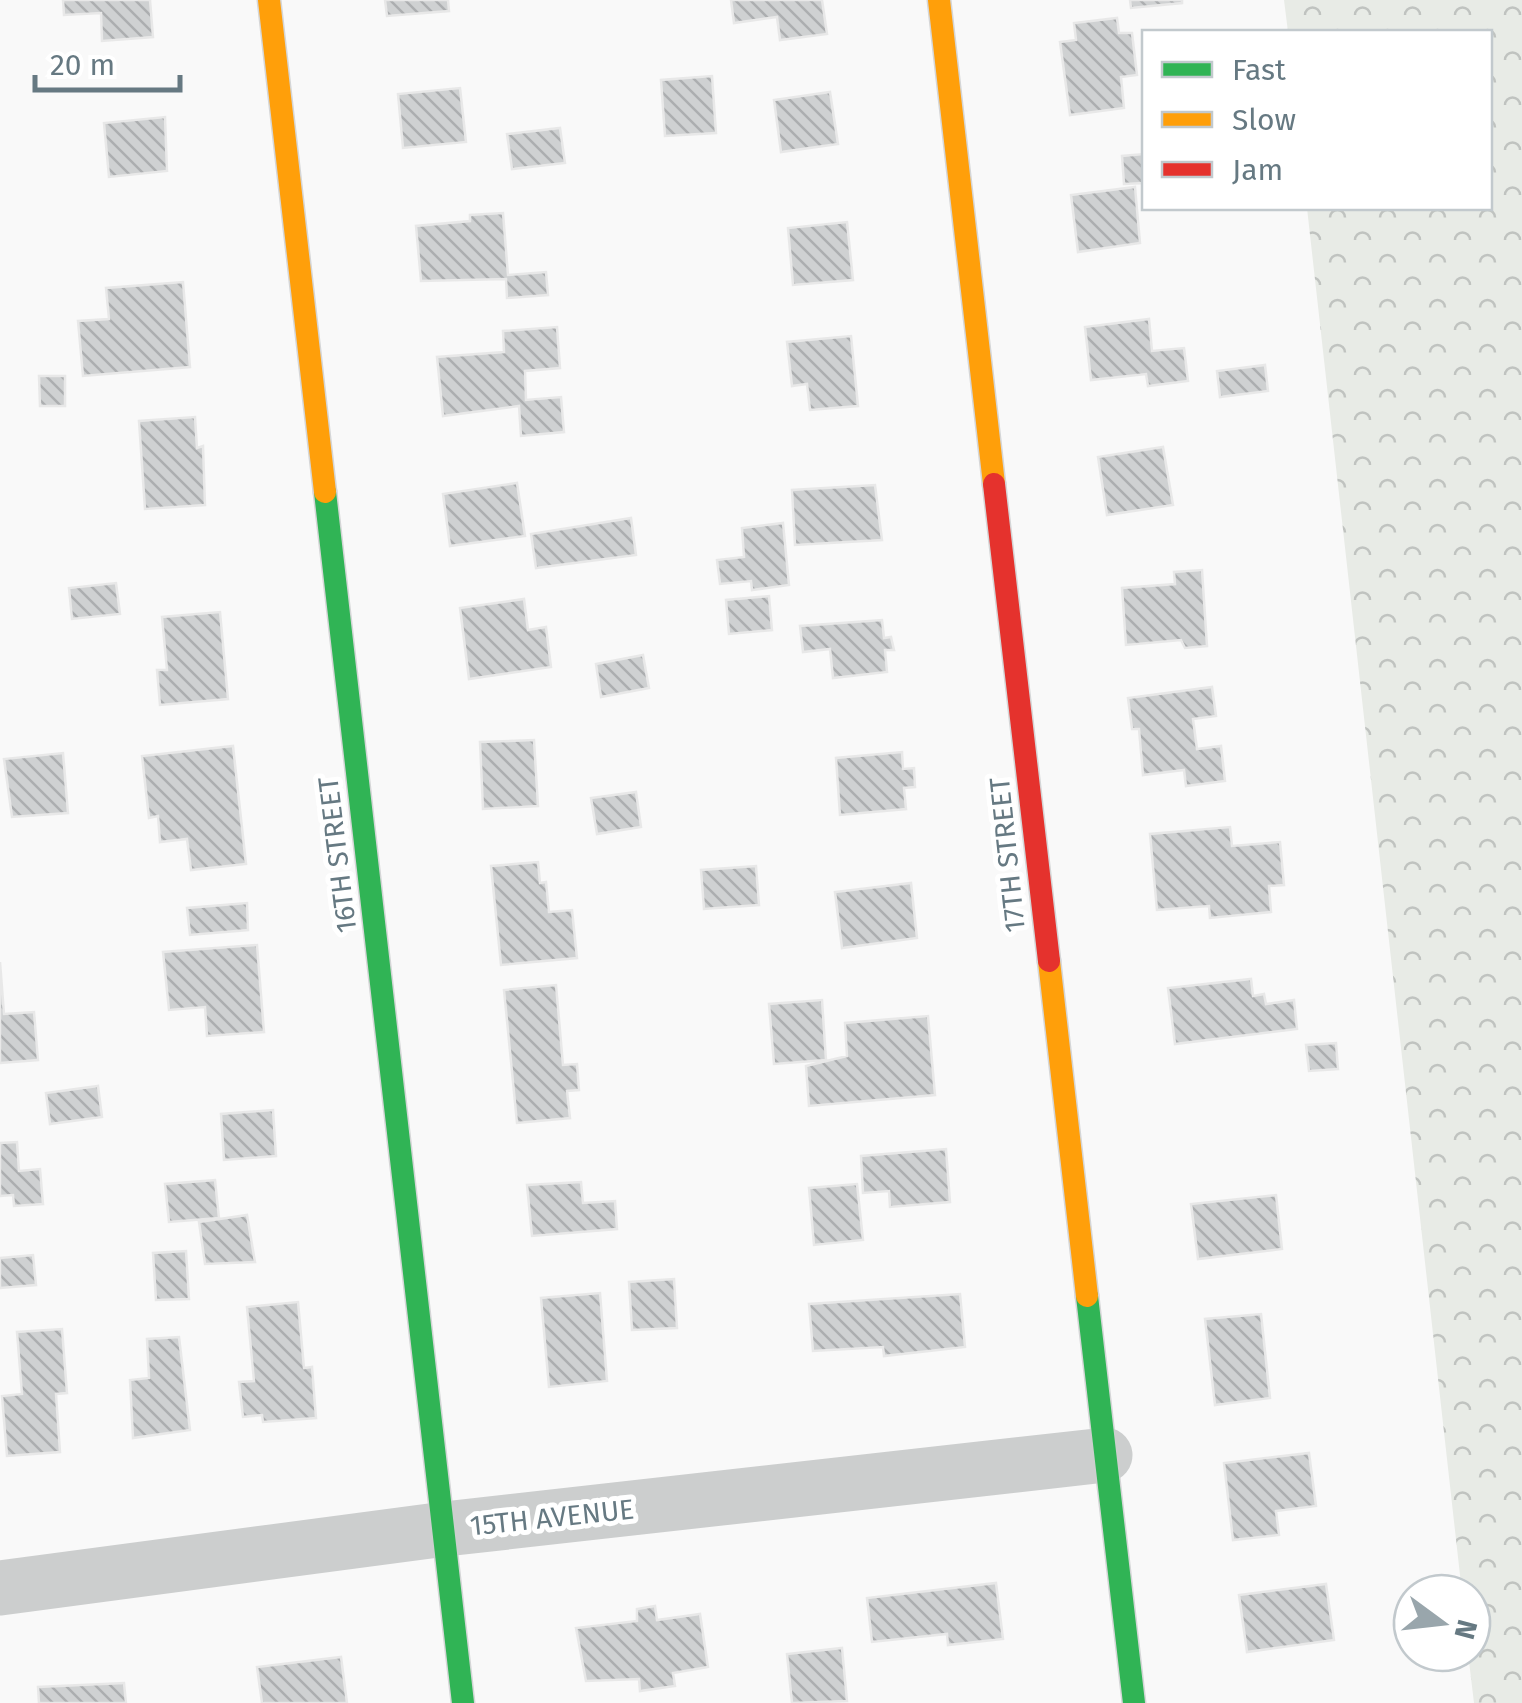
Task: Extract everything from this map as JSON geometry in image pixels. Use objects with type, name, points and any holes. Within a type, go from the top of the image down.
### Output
[{"type":"street","name":"16TH STREET","points":[[269,0],[463,1703]]},
{"type":"street","name":"17TH STREET","points":[[939,0],[1134,1703]]},
{"type":"street","name":"15TH AVENUE","points":[[0,1588],[445,1529],[1105,1454]]},
{"type":"green space","points":[[1284,0],[1522,0],[1522,1703],[1474,1703],[1470,1673],[1492,1673],[1492,1573],[1460,1573],[1307,210],[1492,210],[1492,30],[1288,30]]},
{"type":"building","points":[[63,0],[150,0],[153,37],[102,41],[101,13],[64,15]]},
{"type":"building","points":[[385,0],[448,0],[449,11],[387,16]]},
{"type":"building","points":[[731,0],[822,0],[827,34],[780,40],[777,17],[734,23]]},
{"type":"building","points":[[1130,0],[1182,0],[1182,3],[1131,8]]},
{"type":"building","points":[[1117,18],[1119,33],[1132,33],[1137,75],[1121,77],[1124,108],[1070,115],[1060,42],[1076,40],[1074,23]]},
{"type":"building","points":[[712,76],[716,133],[665,136],[661,80]]},
{"type":"building","points":[[460,88],[466,142],[403,148],[398,94]]},
{"type":"building","points":[[830,92],[838,144],[781,152],[774,100]]},
{"type":"building","points":[[165,117],[167,171],[109,177],[104,123]]},
{"type":"building","points":[[560,128],[565,163],[512,169],[507,134]]},
{"type":"building","points":[[1142,154],[1142,183],[1124,184],[1122,156]]},
{"type":"building","points":[[1135,187],[1140,243],[1078,252],[1071,195]]},
{"type":"building","points":[[503,213],[508,275],[546,272],[548,295],[507,298],[506,279],[421,281],[416,226],[470,221],[470,215]]},
{"type":"building","points":[[847,222],[853,280],[793,285],[788,228]]},
{"type":"building","points":[[183,282],[190,367],[83,376],[78,321],[109,319],[106,288]]},
{"type":"building","points":[[1149,319],[1152,351],[1184,348],[1188,381],[1148,386],[1146,374],[1091,380],[1085,327]]},
{"type":"building","points":[[557,327],[560,368],[525,371],[526,400],[561,397],[564,432],[521,436],[519,406],[443,416],[437,357],[504,352],[503,331]]},
{"type":"building","points":[[851,336],[858,406],[810,410],[807,384],[792,386],[787,342]]},
{"type":"building","points":[[1265,365],[1268,391],[1220,397],[1217,371]]},
{"type":"building","points":[[39,376],[65,376],[65,406],[40,406]]},
{"type":"building","points":[[195,417],[197,448],[203,446],[205,505],[145,509],[139,421]]},
{"type":"building","points":[[1163,447],[1173,505],[1107,515],[1098,457]]},
{"type":"building","points":[[517,483],[525,536],[450,546],[443,494]]},
{"type":"building","points":[[875,485],[882,540],[795,545],[792,490]]},
{"type":"building","points":[[631,518],[636,555],[536,568],[531,534]]},
{"type":"building","points":[[783,523],[789,585],[752,590],[751,581],[720,584],[717,560],[744,557],[742,528]]},
{"type":"building","points":[[1202,570],[1207,646],[1185,648],[1181,640],[1126,645],[1122,588],[1175,584],[1174,572]]},
{"type":"building","points":[[116,583],[120,614],[72,619],[69,588]]},
{"type":"building","points":[[769,596],[772,630],[729,634],[726,600]]},
{"type":"building","points":[[524,599],[528,630],[546,627],[551,667],[469,679],[460,608]]},
{"type":"building","points":[[220,612],[228,699],[160,705],[157,670],[167,670],[162,617]]},
{"type":"building","points":[[882,620],[884,638],[891,637],[894,650],[885,650],[887,672],[833,678],[830,649],[803,652],[800,626]]},
{"type":"building","points":[[643,655],[649,688],[601,697],[596,664]]},
{"type":"building","points":[[1212,687],[1216,716],[1193,719],[1197,749],[1221,746],[1225,781],[1186,786],[1184,770],[1143,775],[1139,729],[1132,729],[1128,698]]},
{"type":"building","points":[[534,740],[538,806],[483,809],[480,742]]},
{"type":"building","points":[[233,746],[246,864],[191,870],[187,839],[160,842],[158,816],[149,818],[142,756]]},
{"type":"building","points":[[902,752],[903,769],[914,768],[915,787],[904,788],[906,809],[840,815],[836,758]]},
{"type":"building","points":[[63,753],[68,813],[12,817],[4,759]]},
{"type":"building","points":[[636,792],[641,827],[597,834],[591,798]]},
{"type":"building","points":[[1230,827],[1232,846],[1280,842],[1284,885],[1269,886],[1271,912],[1210,918],[1209,906],[1157,910],[1150,834]]},
{"type":"building","points":[[538,862],[540,883],[546,882],[549,912],[572,910],[577,958],[501,965],[491,866]]},
{"type":"building","points":[[756,866],[759,905],[704,909],[701,870]]},
{"type":"building","points":[[911,883],[917,938],[842,948],[835,892]]},
{"type":"building","points":[[247,903],[248,930],[190,935],[187,908]]},
{"type":"building","points":[[257,945],[264,1032],[207,1036],[205,1007],[169,1010],[163,952]]},
{"type":"building","points":[[0,962],[4,1014],[34,1012],[38,1060],[0,1063]]},
{"type":"building","points":[[1251,979],[1253,996],[1264,994],[1266,1004],[1294,1000],[1297,1029],[1175,1044],[1168,988]]},
{"type":"building","points":[[556,985],[563,1065],[577,1064],[579,1090],[567,1091],[570,1118],[517,1123],[504,990]]},
{"type":"building","points":[[822,1000],[826,1060],[774,1064],[769,1004]]},
{"type":"building","points":[[928,1016],[935,1095],[809,1106],[806,1066],[847,1056],[845,1023]]},
{"type":"building","points":[[1336,1043],[1338,1069],[1309,1071],[1306,1045]]},
{"type":"building","points":[[98,1086],[102,1117],[50,1124],[46,1093]]},
{"type":"building","points":[[273,1110],[276,1156],[224,1160],[221,1114]]},
{"type":"building","points":[[17,1142],[19,1171],[40,1169],[43,1204],[14,1206],[13,1195],[0,1196],[0,1143]]},
{"type":"building","points":[[946,1149],[950,1202],[890,1207],[889,1191],[863,1193],[861,1156]]},
{"type":"building","points":[[215,1180],[219,1218],[169,1222],[165,1184]]},
{"type":"building","points":[[581,1182],[583,1203],[615,1201],[617,1229],[532,1236],[527,1185]]},
{"type":"building","points":[[857,1184],[863,1240],[814,1245],[809,1188]]},
{"type":"building","points":[[1276,1195],[1282,1249],[1198,1259],[1191,1204]]},
{"type":"building","points":[[247,1215],[255,1262],[205,1264],[199,1222]]},
{"type":"building","points":[[186,1251],[189,1299],[156,1300],[153,1253]]},
{"type":"building","points":[[33,1255],[36,1285],[0,1288],[0,1258]]},
{"type":"building","points":[[674,1279],[677,1328],[632,1330],[629,1282]]},
{"type":"building","points":[[600,1293],[607,1381],[549,1387],[541,1298]]},
{"type":"building","points":[[960,1294],[965,1347],[884,1356],[883,1347],[813,1351],[809,1304]]},
{"type":"building","points":[[298,1302],[304,1368],[312,1367],[316,1418],[263,1422],[262,1415],[243,1417],[239,1382],[254,1381],[247,1307]]},
{"type":"building","points":[[1261,1314],[1270,1398],[1215,1405],[1205,1319]]},
{"type":"building","points":[[62,1329],[67,1393],[56,1394],[60,1452],[7,1456],[2,1396],[22,1394],[17,1332]]},
{"type":"building","points":[[179,1337],[190,1430],[133,1438],[130,1380],[149,1378],[147,1339]]},
{"type":"building","points":[[1309,1453],[1316,1506],[1276,1511],[1279,1535],[1233,1540],[1224,1463]]},
{"type":"building","points":[[996,1583],[1003,1639],[948,1645],[947,1634],[872,1642],[867,1598]]},
{"type":"building","points":[[1326,1584],[1334,1640],[1247,1652],[1239,1595]]},
{"type":"building","points":[[655,1606],[657,1620],[700,1614],[708,1667],[673,1673],[675,1686],[640,1691],[639,1679],[586,1681],[576,1628],[637,1621],[637,1609]]},
{"type":"building","points":[[842,1648],[847,1701],[792,1703],[787,1654]]},
{"type":"building","points":[[341,1657],[347,1703],[262,1703],[257,1667]]},
{"type":"building","points":[[124,1683],[126,1703],[39,1703],[38,1687]]},
{"type":"traffic: fast","points":[[325,492],[463,1703]]},
{"type":"traffic: fast","points":[[1087,1296],[1134,1703]]},
{"type":"traffic: slow","points":[[269,0],[325,492]]},
{"type":"traffic: slow","points":[[939,0],[994,484]]},
{"type":"traffic: slow","points":[[1049,961],[1087,1296]]},
{"type":"traffic: jam","points":[[994,484],[1049,961]]}]
